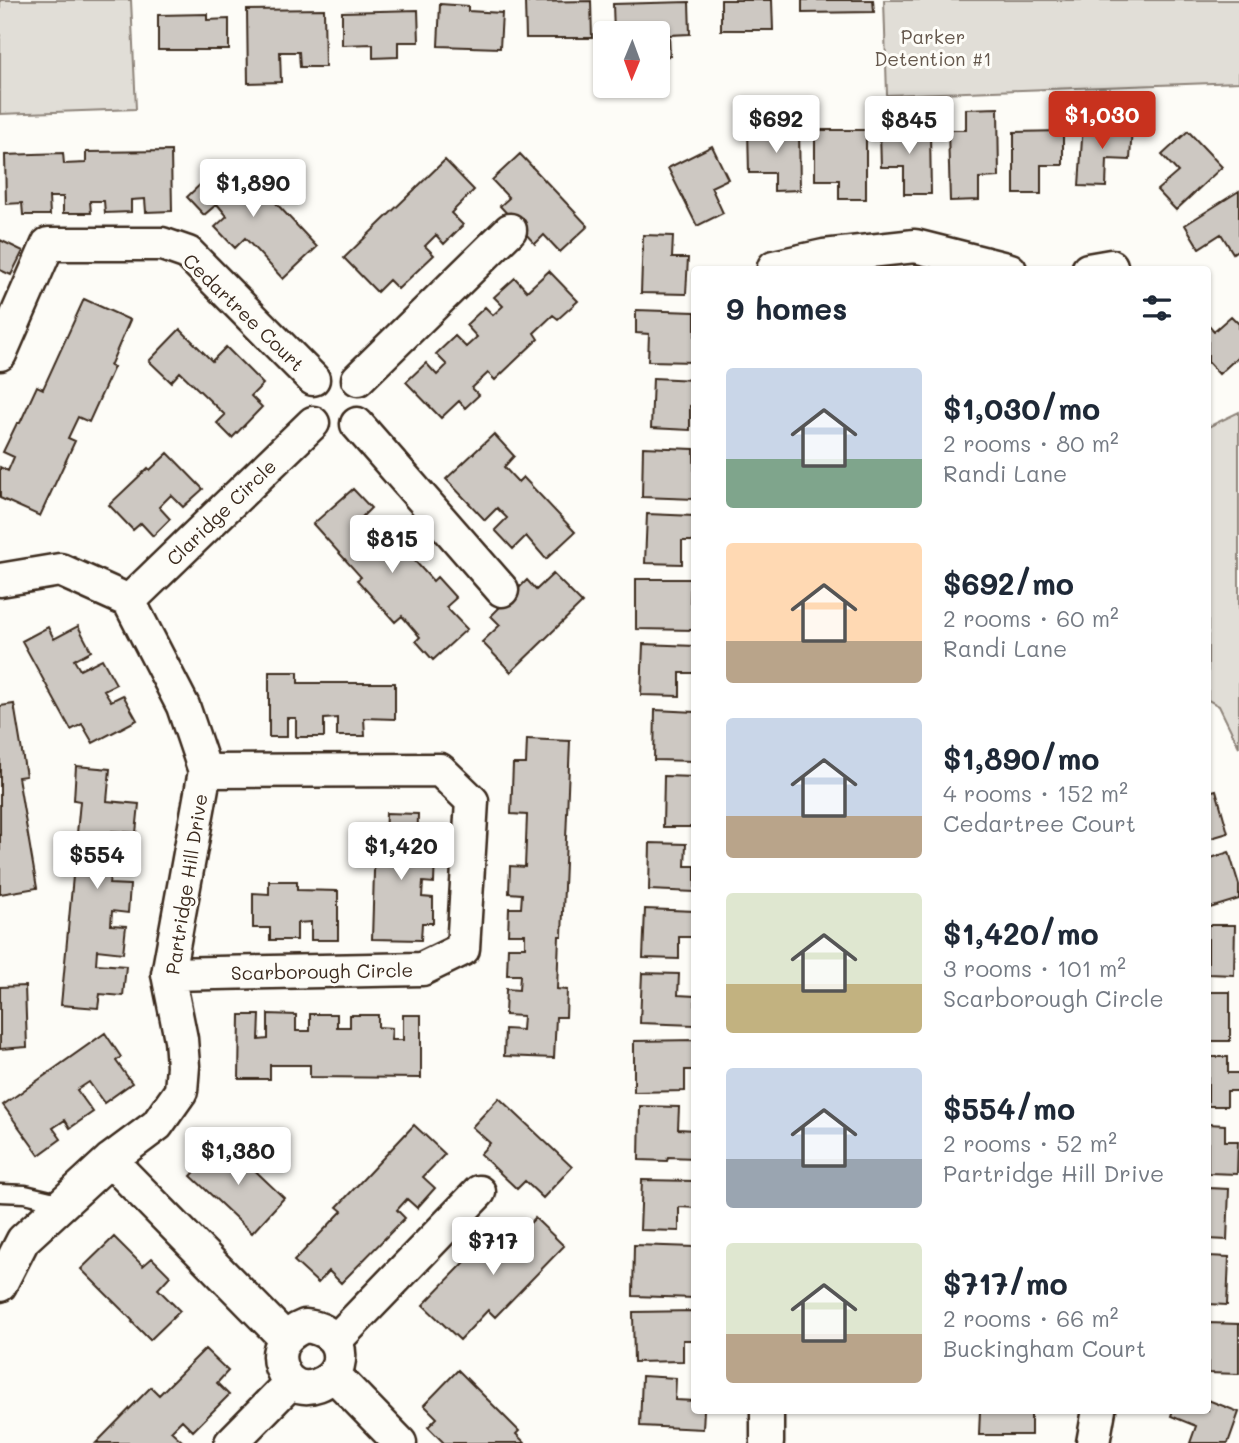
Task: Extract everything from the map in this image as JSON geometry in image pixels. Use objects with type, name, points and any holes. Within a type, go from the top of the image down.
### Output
[{"type":"street","points":[[358,379],[510,230]]},
{"type":"street","name":"Cedartree Court","points":[[0,354],[48,244],[162,244],[188,253],[313,379]]},
{"type":"street","points":[[779,266],[824,256],[915,246],[994,266]]},
{"type":"street","points":[[335,370],[347,372],[358,379],[364,389],[366,402],[364,413],[357,424],[347,430],[335,432],[323,430],[313,423],[306,413],[304,401],[306,389],[313,379],[323,372],[335,370]]},
{"type":"street","name":"Claridge Circle","points":[[129,601],[313,423]]},
{"type":"street","points":[[357,424],[502,590]]},
{"type":"street","points":[[0,580],[60,570],[129,601]]},
{"type":"street","name":"Partridge Hill Drive","points":[[0,1285],[23,1240],[110,1160],[157,1125],[181,1091],[181,1039],[168,974],[205,771],[183,706],[129,601]]},
{"type":"street","name":"Scarborough Circle","points":[[168,974],[422,969],[463,949],[472,801],[440,770],[205,771]]},
{"type":"street","points":[[110,1160],[285,1338]]},
{"type":"street","points":[[335,1341],[479,1192]]},
{"type":"street","points":[[305,1326],[317,1327],[327,1332],[335,1341],[339,1352],[334,1375],[313,1386],[290,1382],[279,1360],[279,1349],[285,1338],[294,1330],[305,1326]]},
{"type":"street","points":[[334,1375],[400,1443]]},
{"type":"street","points":[[231,1443],[290,1382]]},
{"type":"street","points":[[767,1414],[767,1443]]},
{"type":"street","points":[[1093,1443],[1098,1414]]},
{"type":"lane","points":[[0,1193],[25,1194],[63,1203]]},
{"type":"green space","points":[[0,0],[131,0],[136,109],[0,114]]},
{"type":"green space","name":"Parker Detention #1","points":[[884,0],[1239,0],[1239,82],[887,95]]},
{"type":"green space","points":[[1239,412],[1239,747],[1219,706],[1211,702],[1211,426]]},
{"type":"building","points":[[721,0],[772,0],[773,30],[721,30]]},
{"type":"building","points":[[802,0],[873,0],[874,12],[802,13]]},
{"type":"building","points":[[591,1],[592,38],[526,38],[525,2]]},
{"type":"building","points":[[689,2],[690,34],[670,35],[670,21],[614,21],[613,4]]},
{"type":"building","points":[[440,4],[468,6],[468,11],[502,13],[500,48],[438,46]]},
{"type":"building","points":[[324,9],[325,67],[300,67],[299,52],[280,52],[281,82],[248,83],[247,10]]},
{"type":"building","points":[[418,10],[419,42],[398,42],[398,57],[373,58],[373,44],[342,45],[342,12]]},
{"type":"building","points":[[207,14],[207,20],[229,19],[229,50],[158,50],[158,15]]},
{"type":"building","points":[[998,108],[999,177],[979,178],[979,200],[950,201],[948,130],[966,130],[966,109]]},
{"type":"building","points":[[912,122],[913,132],[930,131],[931,194],[904,194],[904,167],[881,167],[880,132],[895,132],[894,123]]},
{"type":"building","points":[[1083,123],[1132,126],[1130,160],[1107,159],[1106,187],[1079,186]]},
{"type":"building","points":[[799,127],[800,190],[774,191],[774,173],[749,173],[748,128]]},
{"type":"building","points":[[815,130],[866,130],[866,199],[839,199],[839,180],[815,180]]},
{"type":"building","points":[[1063,131],[1063,165],[1041,165],[1041,194],[1014,194],[1014,132]]},
{"type":"building","points":[[1188,131],[1222,167],[1176,210],[1157,190],[1178,172],[1162,155]]},
{"type":"building","points":[[712,146],[728,179],[711,187],[723,213],[697,226],[668,168]]},
{"type":"building","points":[[171,151],[172,211],[146,212],[145,199],[131,200],[131,212],[105,213],[104,201],[90,201],[91,213],[63,213],[63,197],[49,197],[50,215],[23,215],[22,203],[6,204],[5,155],[63,153],[64,164],[86,163],[86,152]]},
{"type":"building","points":[[520,154],[588,226],[560,252],[544,235],[535,244],[500,206],[509,198],[492,180]]},
{"type":"building","points":[[445,160],[474,190],[451,213],[463,225],[444,244],[436,235],[425,246],[434,255],[398,289],[389,280],[377,292],[344,258]]},
{"type":"building","points":[[223,163],[240,181],[248,173],[317,247],[283,279],[245,238],[235,248],[215,227],[227,216],[217,204],[204,215],[187,197]]},
{"type":"building","points":[[1239,191],[1239,249],[1233,253],[1221,234],[1199,248],[1185,225]]},
{"type":"building","points":[[643,235],[673,236],[672,258],[688,258],[686,294],[641,293]]},
{"type":"building","points":[[0,240],[23,251],[11,275],[0,270]]},
{"type":"building","points":[[549,271],[578,301],[558,319],[553,315],[534,333],[538,339],[495,380],[488,373],[472,388],[479,395],[465,408],[459,401],[441,418],[406,382],[426,363],[437,375],[447,365],[436,354],[455,336],[466,347],[477,337],[466,325],[485,307],[493,315],[503,306],[494,297],[515,278],[527,291]]},
{"type":"building","points":[[84,299],[130,320],[110,366],[114,367],[89,422],[78,417],[68,438],[75,441],[40,516],[0,498],[0,467],[8,471],[14,457],[3,452],[37,386],[43,389]]},
{"type":"building","points":[[636,310],[691,312],[691,362],[648,361],[649,334],[636,333]]},
{"type":"building","points":[[1231,316],[1239,324],[1239,356],[1219,374],[1211,365],[1211,328],[1214,331]]},
{"type":"building","points":[[180,329],[212,361],[226,347],[263,384],[251,396],[262,407],[232,438],[217,423],[225,415],[180,372],[171,382],[149,361]]},
{"type":"building","points":[[653,378],[691,380],[690,430],[651,428]]},
{"type":"building","points":[[494,434],[514,456],[504,467],[518,482],[523,477],[575,532],[546,559],[526,536],[513,549],[495,530],[507,518],[497,508],[485,520],[446,479]]},
{"type":"building","points":[[643,447],[691,449],[691,499],[642,497]]},
{"type":"building","points":[[168,453],[203,489],[183,507],[171,495],[159,507],[170,519],[153,536],[141,523],[133,530],[109,505]]},
{"type":"building","points":[[353,489],[371,508],[359,520],[367,530],[378,520],[433,581],[437,577],[456,598],[446,607],[467,629],[433,660],[416,641],[420,637],[402,616],[395,622],[357,580],[361,577],[313,524]]},
{"type":"building","points":[[647,514],[691,516],[691,541],[682,541],[682,564],[645,563]]},
{"type":"building","points":[[553,574],[582,603],[511,672],[482,642],[500,625],[491,616],[527,580],[536,590]]},
{"type":"building","points":[[636,579],[691,579],[691,630],[636,629]]},
{"type":"building","points":[[78,626],[91,651],[74,660],[80,670],[102,659],[116,684],[104,690],[111,701],[123,695],[137,720],[93,743],[82,724],[71,730],[22,641],[48,627],[54,639]]},
{"type":"building","points":[[643,644],[691,646],[691,673],[680,673],[680,696],[641,695]]},
{"type":"building","points":[[269,672],[298,672],[298,683],[395,683],[395,719],[364,718],[365,736],[337,736],[337,718],[324,719],[324,737],[296,737],[296,718],[287,718],[287,737],[269,737]]},
{"type":"building","points":[[14,704],[26,776],[18,777],[37,888],[0,894],[0,706]]},
{"type":"building","points":[[655,710],[691,712],[691,761],[654,760]]},
{"type":"building","points":[[527,739],[570,741],[562,936],[559,936],[557,989],[567,990],[566,1017],[556,1017],[554,1058],[504,1056],[505,1029],[522,1030],[523,1016],[505,1015],[506,989],[519,990],[520,975],[507,975],[508,947],[525,947],[525,934],[508,934],[509,908],[521,908],[522,894],[509,893],[510,866],[525,867],[527,815],[511,814],[513,764],[526,764]]},
{"type":"building","points":[[76,766],[110,769],[107,801],[139,804],[136,833],[112,831],[111,843],[135,845],[133,872],[111,870],[109,884],[130,885],[128,913],[112,911],[111,925],[126,926],[123,953],[97,950],[96,964],[126,966],[123,996],[100,994],[98,1008],[61,1005],[80,801],[74,800]]},
{"type":"building","points":[[664,776],[691,777],[691,827],[663,827]]},
{"type":"building","points":[[1216,790],[1228,833],[1211,838],[1211,791]]},
{"type":"building","points":[[386,813],[418,814],[417,855],[435,856],[434,883],[423,882],[422,897],[433,898],[433,923],[422,923],[421,940],[372,939],[375,838],[385,838]]},
{"type":"building","points":[[650,843],[686,844],[685,866],[691,866],[691,892],[649,890]]},
{"type":"building","points":[[1229,852],[1239,885],[1239,899],[1211,908],[1211,858]]},
{"type":"building","points":[[269,881],[297,881],[297,890],[338,891],[338,940],[311,940],[311,922],[297,923],[297,940],[270,940],[270,928],[253,928],[253,893],[269,894]]},
{"type":"building","points":[[645,909],[691,911],[691,937],[679,937],[679,959],[643,958]]},
{"type":"building","points":[[1211,925],[1235,925],[1234,975],[1211,974]]},
{"type":"building","points":[[642,973],[679,974],[678,995],[691,996],[691,1025],[640,1023]]},
{"type":"building","points":[[25,986],[27,1047],[0,1049],[0,987]]},
{"type":"building","points":[[1211,992],[1230,992],[1230,1041],[1211,1041]]},
{"type":"building","points":[[268,1014],[296,1015],[296,1031],[310,1031],[310,1014],[337,1014],[337,1027],[350,1027],[350,1015],[378,1015],[378,1027],[392,1028],[391,1040],[403,1040],[403,1015],[421,1015],[421,1078],[310,1077],[310,1065],[270,1065],[270,1079],[239,1079],[240,1015],[260,1015],[259,1040],[268,1039]]},
{"type":"building","points":[[105,1033],[121,1057],[116,1061],[132,1083],[104,1103],[89,1082],[77,1090],[93,1112],[70,1128],[65,1120],[53,1128],[61,1139],[39,1155],[3,1105]]},
{"type":"building","points":[[691,1040],[691,1070],[685,1070],[685,1091],[634,1092],[634,1041]]},
{"type":"building","points":[[1211,1057],[1228,1057],[1228,1073],[1239,1073],[1239,1091],[1227,1091],[1227,1106],[1211,1106]]},
{"type":"building","points":[[499,1098],[572,1167],[543,1198],[525,1181],[517,1189],[480,1154],[490,1143],[472,1127]]},
{"type":"building","points":[[640,1106],[679,1107],[678,1129],[691,1130],[691,1158],[668,1157],[667,1161],[639,1160]]},
{"type":"building","points":[[1211,1124],[1225,1125],[1225,1141],[1238,1141],[1237,1174],[1211,1173]]},
{"type":"building","points":[[414,1125],[445,1154],[423,1177],[435,1188],[417,1208],[407,1199],[397,1210],[405,1218],[341,1283],[329,1271],[318,1283],[294,1261],[342,1211],[337,1207]]},
{"type":"building","points":[[224,1141],[284,1198],[252,1233],[191,1176]]},
{"type":"building","points":[[642,1180],[691,1181],[691,1208],[679,1207],[679,1231],[640,1230]]},
{"type":"building","points":[[1211,1188],[1229,1189],[1227,1240],[1211,1239]]},
{"type":"building","points":[[535,1218],[564,1246],[495,1317],[488,1310],[460,1340],[423,1305],[500,1226],[514,1240]]},
{"type":"building","points":[[114,1237],[143,1266],[152,1258],[170,1276],[158,1289],[180,1311],[150,1340],[81,1269]]},
{"type":"building","points":[[634,1245],[691,1247],[691,1298],[633,1296]]},
{"type":"building","points":[[1211,1256],[1229,1257],[1227,1305],[1211,1304]]},
{"type":"building","points":[[691,1311],[691,1340],[683,1340],[683,1361],[634,1362],[633,1312]]},
{"type":"building","points":[[1211,1323],[1239,1324],[1239,1374],[1211,1373]]},
{"type":"building","points":[[205,1349],[228,1371],[217,1383],[229,1395],[193,1431],[182,1420],[171,1431],[182,1441],[180,1443],[96,1443],[151,1387],[159,1395]]},
{"type":"building","points":[[458,1370],[519,1431],[516,1434],[525,1443],[444,1443],[428,1427],[437,1418],[424,1405]]},
{"type":"building","points":[[642,1376],[676,1378],[675,1400],[691,1401],[691,1414],[704,1414],[703,1429],[640,1426]]},
{"type":"building","points":[[1211,1401],[1239,1412],[1228,1443],[1190,1443],[1196,1426],[1171,1416],[1211,1414]]},
{"type":"building","points":[[980,1414],[1031,1414],[1031,1435],[979,1435]]}]
